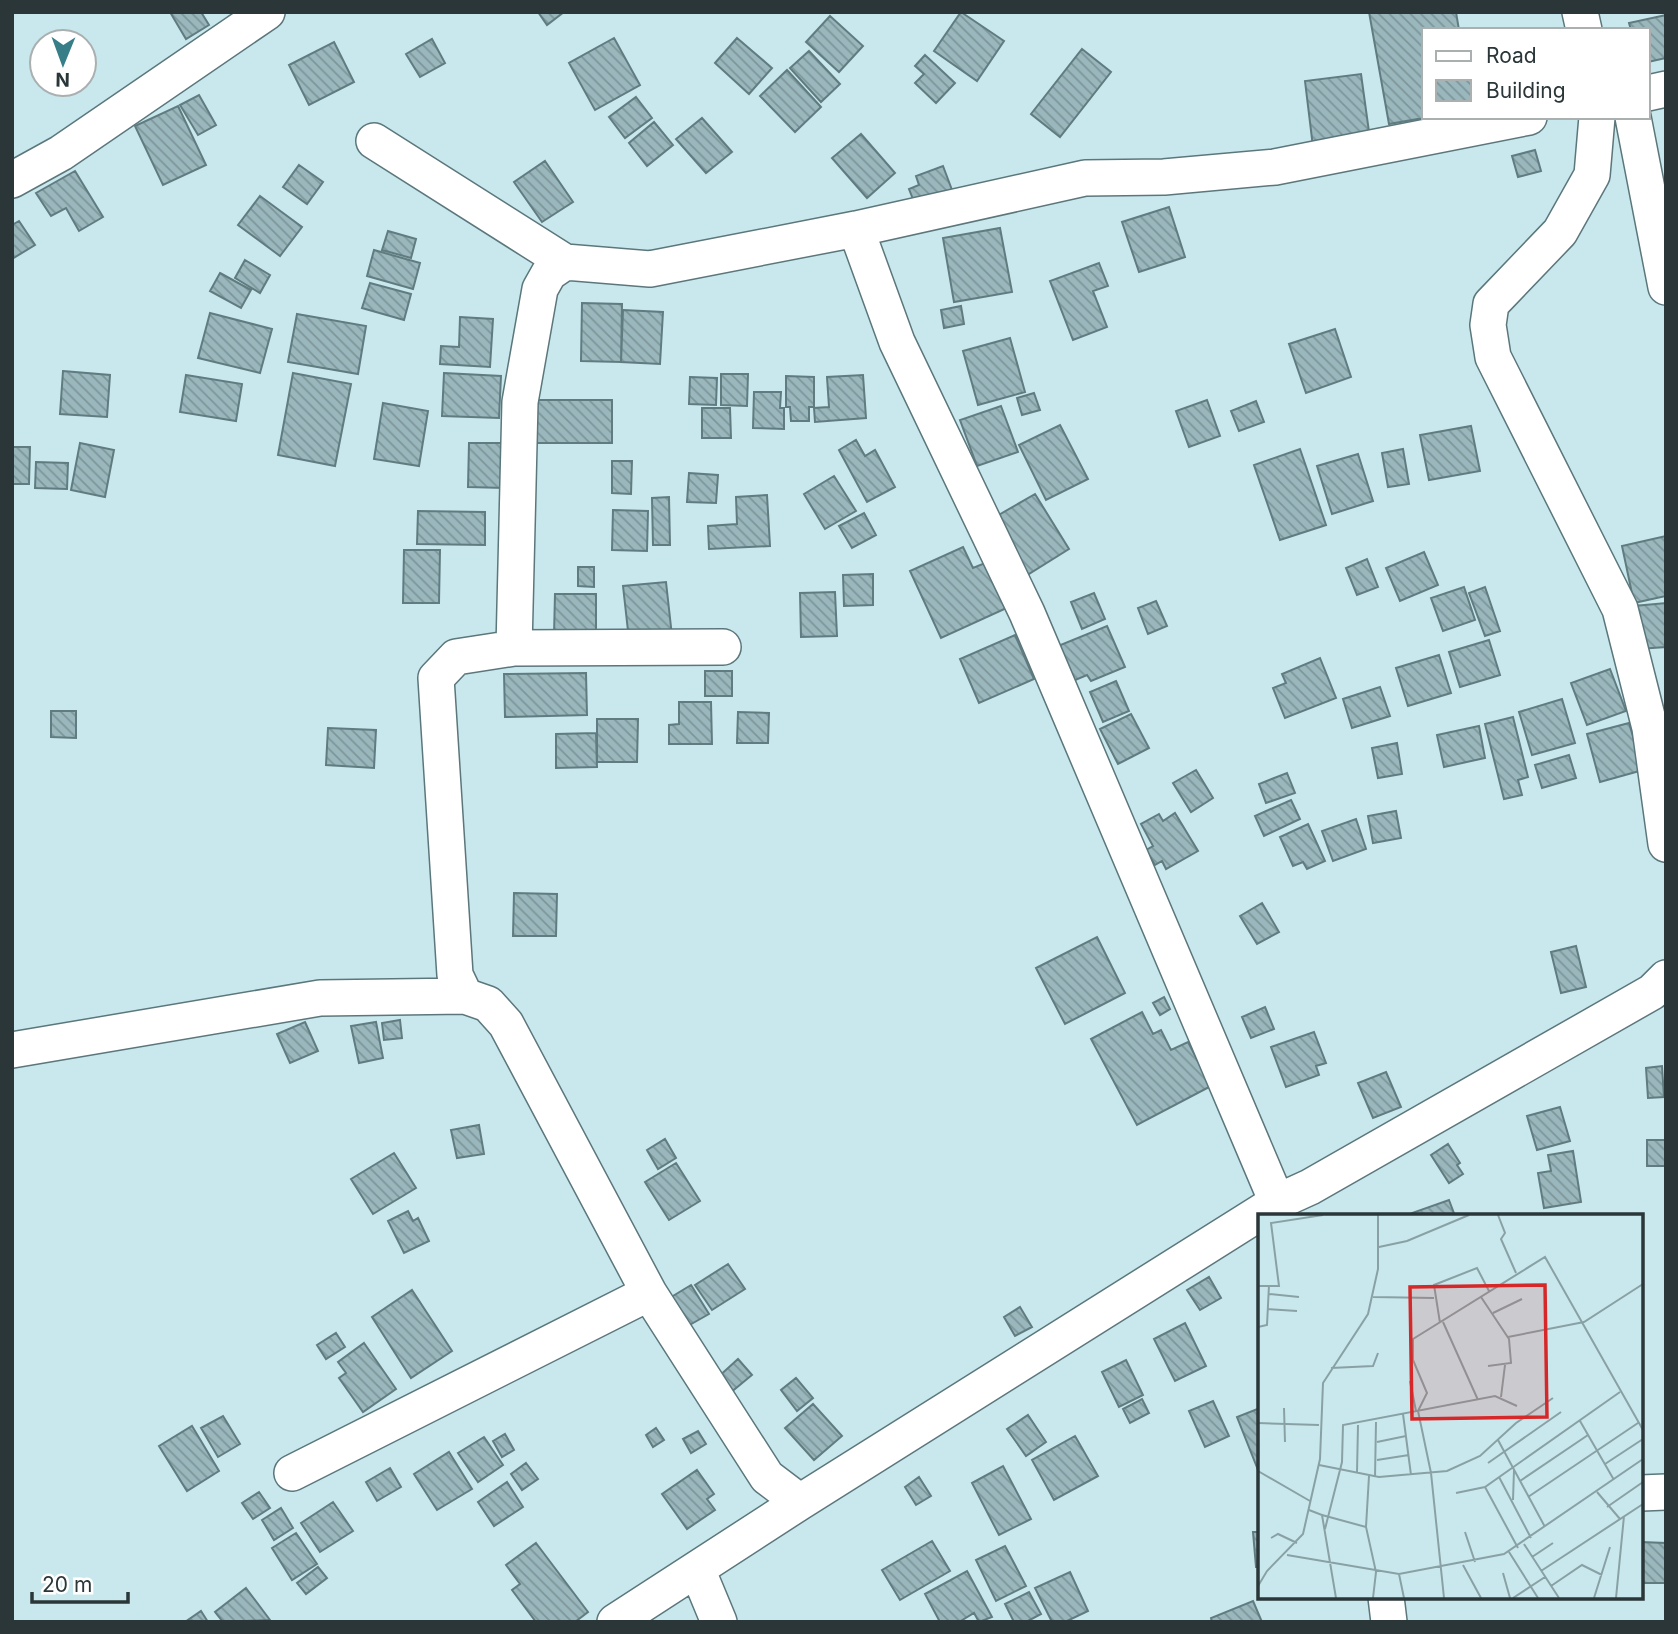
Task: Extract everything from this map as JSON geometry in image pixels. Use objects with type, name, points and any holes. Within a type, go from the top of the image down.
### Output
[{"type":"street","points":[[12,180],[61,153],[267,12]]},
{"type":"street","points":[[374,141],[565,262],[650,269],[856,229],[1086,178],[1164,177],[1275,167],[1519,119]]},
{"type":"street","points":[[1597,119],[1592,175],[1560,232],[1491,304],[1488,326],[1493,357],[1620,609],[1650,728],[1666,844]]},
{"type":"street","points":[[1633,119],[1666,287]]},
{"type":"street","points":[[856,229],[897,342],[1027,612],[1277,1202]]},
{"type":"street","points":[[514,648],[520,402],[541,289],[549,273],[565,262]]},
{"type":"street","points":[[465,996],[455,975],[436,678],[456,657],[514,648],[723,647]]},
{"type":"street","points":[[615,1622],[800,1502],[1277,1202],[1313,1201],[1652,992],[1666,978]]},
{"type":"street","points":[[12,1051],[320,998],[465,996],[488,1004],[506,1024],[649,1293],[767,1478],[800,1502]]},
{"type":"street","points":[[292,1473],[649,1293]]},
{"type":"street","points":[[1643,1493],[1666,1492]]},
{"type":"street","points":[[697,1569],[719,1622]]},
{"type":"street","points":[[1386,1599],[1389,1622]]},
{"type":"building","points":[[170,12],[201,12],[209,25],[186,39]]},
{"type":"building","points":[[538,12],[564,12],[547,25]]},
{"type":"building","points":[[961,12],[1004,41],[977,81],[934,51]]},
{"type":"building","points":[[1369,12],[1456,12],[1459,28],[1422,28],[1422,118],[1389,124]]},
{"type":"building","points":[[1666,15],[1666,58],[1650,62],[1650,28],[1630,28],[1629,23]]},
{"type":"building","points":[[830,16],[863,46],[839,72],[806,42]]},
{"type":"building","points":[[614,38],[640,85],[595,110],[569,63]]},
{"type":"building","points":[[737,38],[772,68],[749,94],[715,63]]},
{"type":"building","points":[[432,39],[445,63],[420,77],[406,54]]},
{"type":"building","points":[[334,42],[354,82],[309,105],[289,65]]},
{"type":"building","points":[[1082,49],[1111,72],[1060,137],[1031,114]]},
{"type":"building","points":[[809,51],[840,84],[821,102],[790,68]]},
{"type":"building","points":[[925,55],[955,83],[936,103],[915,83],[924,74],[915,66]]},
{"type":"building","points":[[787,70],[821,107],[795,132],[760,96]]},
{"type":"building","points":[[1361,74],[1370,139],[1313,147],[1305,81]]},
{"type":"building","points":[[199,95],[216,125],[198,135],[180,105]]},
{"type":"building","points":[[636,97],[652,118],[625,138],[609,117]]},
{"type":"building","points":[[178,106],[206,165],[163,185],[135,126]]},
{"type":"building","points":[[702,118],[732,152],[706,173],[676,139]]},
{"type":"building","points":[[654,122],[673,145],[647,166],[629,143]]},
{"type":"building","points":[[861,134],[895,173],[867,198],[832,158]]},
{"type":"building","points":[[1535,150],[1541,171],[1518,177],[1512,156]]},
{"type":"building","points":[[545,161],[573,202],[542,222],[514,182]]},
{"type":"building","points":[[299,165],[323,182],[307,204],[283,187]]},
{"type":"building","points":[[943,166],[955,198],[918,212],[909,189],[919,185],[916,176]]},
{"type":"building","points":[[75,171],[103,217],[79,231],[66,208],[51,216],[36,193]]},
{"type":"building","points":[[260,196],[302,227],[280,256],[238,225]]},
{"type":"building","points":[[1169,207],[1185,257],[1139,272],[1122,222]]},
{"type":"building","points":[[19,221],[35,245],[12,259],[12,225]]},
{"type":"building","points":[[1000,228],[1012,292],[954,302],[943,238]]},
{"type":"building","points":[[388,231],[416,239],[411,258],[382,250]]},
{"type":"building","points":[[374,250],[420,263],[413,289],[367,276]]},
{"type":"building","points":[[245,260],[270,275],[260,293],[235,278]]},
{"type":"building","points":[[1099,263],[1108,286],[1093,291],[1107,327],[1073,340],[1050,281]]},
{"type":"building","points":[[220,273],[251,290],[241,308],[210,291]]},
{"type":"building","points":[[370,283],[411,294],[404,320],[362,308]]},
{"type":"building","points":[[582,303],[622,304],[621,362],[581,361]]},
{"type":"building","points":[[961,306],[964,324],[944,328],[941,310]]},
{"type":"building","points":[[623,310],[663,312],[660,364],[621,362]]},
{"type":"building","points":[[210,313],[272,329],[260,373],[198,358]]},
{"type":"building","points":[[297,314],[366,326],[358,374],[288,362]]},
{"type":"building","points":[[460,317],[493,319],[490,367],[440,364],[441,346],[459,347]]},
{"type":"building","points":[[1335,329],[1351,377],[1306,393],[1289,344]]},
{"type":"building","points":[[1010,338],[1025,392],[978,405],[963,351]]},
{"type":"building","points":[[63,371],[110,375],[107,417],[60,414]]},
{"type":"building","points":[[293,373],[351,384],[335,466],[278,455]]},
{"type":"building","points":[[444,373],[501,376],[499,418],[442,416]]},
{"type":"building","points":[[721,374],[748,374],[747,406],[721,405]]},
{"type":"building","points":[[186,375],[242,384],[236,421],[180,412]]},
{"type":"building","points":[[863,375],[866,418],[815,422],[814,408],[829,407],[827,377]]},
{"type":"building","points":[[786,376],[814,377],[814,407],[809,407],[809,421],[791,421],[790,407],[786,407]]},
{"type":"building","points":[[690,377],[717,378],[716,405],[689,404]]},
{"type":"building","points":[[754,392],[781,392],[780,408],[784,408],[784,429],[753,428]]},
{"type":"building","points":[[1034,393],[1040,410],[1022,415],[1017,398]]},
{"type":"building","points":[[532,400],[612,400],[612,443],[532,443]]},
{"type":"building","points":[[1207,400],[1220,436],[1189,447],[1176,411]]},
{"type":"building","points":[[1256,401],[1264,422],[1239,431],[1231,411]]},
{"type":"building","points":[[383,403],[428,411],[419,466],[374,459]]},
{"type":"building","points":[[1001,406],[1018,452],[977,466],[960,420]]},
{"type":"building","points":[[702,408],[730,408],[731,438],[702,438]]},
{"type":"building","points":[[1060,425],[1088,479],[1046,500],[1019,445]]},
{"type":"building","points":[[1471,426],[1480,471],[1429,480],[1420,435]]},
{"type":"building","points":[[856,440],[865,456],[875,450],[895,487],[867,502],[839,450]]},
{"type":"building","points":[[80,443],[114,450],[105,497],[71,490]]},
{"type":"building","points":[[469,443],[504,443],[504,488],[468,487]]},
{"type":"building","points":[[12,447],[30,447],[29,484],[12,484]]},
{"type":"building","points":[[1300,449],[1326,525],[1280,540],[1254,465]]},
{"type":"building","points":[[1403,449],[1409,484],[1388,487],[1382,453]]},
{"type":"building","points":[[1358,454],[1373,501],[1332,514],[1317,466]]},
{"type":"building","points":[[612,461],[632,461],[631,494],[612,493]]},
{"type":"building","points":[[36,462],[68,463],[67,489],[35,488]]},
{"type":"building","points":[[689,473],[718,475],[716,503],[687,502]]},
{"type":"building","points":[[834,476],[856,511],[825,529],[804,494]]},
{"type":"building","points":[[1035,494],[1069,549],[1024,577],[990,520]]},
{"type":"building","points":[[767,495],[770,546],[709,549],[708,526],[737,524],[736,497]]},
{"type":"building","points":[[669,497],[670,545],[653,545],[652,498]]},
{"type":"building","points":[[613,510],[648,511],[647,551],[612,550]]},
{"type":"building","points":[[418,511],[485,512],[485,545],[417,544]]},
{"type":"building","points":[[864,513],[876,535],[852,548],[839,526]]},
{"type":"building","points":[[1666,536],[1666,596],[1634,603],[1622,546]]},
{"type":"building","points":[[963,547],[973,568],[990,561],[1011,606],[941,638],[910,571]]},
{"type":"building","points":[[404,550],[440,550],[439,603],[403,603]]},
{"type":"building","points":[[1424,552],[1438,585],[1400,601],[1386,568]]},
{"type":"building","points":[[1367,559],[1378,587],[1357,595],[1346,568]]},
{"type":"building","points":[[578,567],[594,567],[594,587],[578,586]]},
{"type":"building","points":[[873,574],[873,605],[844,606],[843,575]]},
{"type":"building","points":[[666,582],[672,636],[629,640],[623,586]]},
{"type":"building","points":[[1464,587],[1475,620],[1443,631],[1431,598]]},
{"type":"building","points":[[1485,587],[1500,631],[1485,636],[1469,593]]},
{"type":"building","points":[[835,592],[837,636],[801,637],[800,593]]},
{"type":"building","points":[[1094,593],[1105,619],[1082,629],[1071,602]]},
{"type":"building","points":[[555,594],[596,594],[596,636],[554,635]]},
{"type":"building","points":[[1156,601],[1167,626],[1148,634],[1138,608]]},
{"type":"building","points":[[1666,603],[1666,647],[1638,649],[1634,606]]},
{"type":"building","points":[[1107,626],[1125,667],[1091,681],[1087,675],[1073,681],[1058,646]]},
{"type":"building","points":[[1015,635],[1034,679],[979,703],[960,659]]},
{"type":"building","points":[[1489,640],[1500,675],[1460,687],[1449,652]]},
{"type":"building","points":[[1439,655],[1451,693],[1408,706],[1396,668]]},
{"type":"building","points":[[1320,658],[1336,698],[1285,718],[1273,688],[1286,683],[1282,674]]},
{"type":"building","points":[[1610,669],[1626,711],[1587,725],[1571,683]]},
{"type":"building","points":[[705,671],[732,671],[732,696],[705,696]]},
{"type":"building","points":[[586,673],[587,715],[505,717],[504,674]]},
{"type":"building","points":[[1116,681],[1129,711],[1103,722],[1090,692]]},
{"type":"building","points":[[1380,687],[1390,716],[1352,728],[1343,699]]},
{"type":"building","points":[[1562,699],[1575,743],[1532,755],[1519,712]]},
{"type":"building","points":[[679,702],[711,702],[712,744],[669,744],[669,725],[679,724]]},
{"type":"building","points":[[51,711],[76,711],[76,738],[51,737]]},
{"type":"building","points":[[738,712],[769,713],[768,743],[737,743]]},
{"type":"building","points":[[1131,714],[1149,748],[1118,764],[1100,729]]},
{"type":"building","points":[[1513,717],[1528,777],[1518,780],[1522,795],[1504,799],[1485,724]]},
{"type":"building","points":[[597,719],[638,719],[637,762],[597,762]]},
{"type":"building","points":[[1629,723],[1643,770],[1600,782],[1587,734]]},
{"type":"building","points":[[1479,726],[1485,758],[1444,767],[1437,735]]},
{"type":"building","points":[[328,728],[376,730],[374,768],[326,765]]},
{"type":"building","points":[[596,733],[597,767],[556,768],[556,734]]},
{"type":"building","points":[[1397,743],[1402,774],[1378,778],[1372,748]]},
{"type":"building","points":[[1569,755],[1576,778],[1542,788],[1535,765]]},
{"type":"building","points":[[1196,770],[1213,798],[1191,812],[1173,783]]},
{"type":"building","points":[[1287,773],[1295,793],[1266,803],[1259,784]]},
{"type":"building","points":[[1291,800],[1300,819],[1264,836],[1255,816]]},
{"type":"building","points":[[1396,811],[1401,838],[1373,843],[1368,816]]},
{"type":"building","points":[[1175,813],[1198,851],[1166,869],[1162,861],[1155,865],[1146,850],[1153,846],[1141,824],[1159,814],[1163,821]]},
{"type":"building","points":[[1356,819],[1366,849],[1333,861],[1322,831]]},
{"type":"building","points":[[1308,824],[1325,861],[1307,869],[1303,862],[1293,866],[1280,837]]},
{"type":"building","points":[[514,893],[557,894],[556,936],[513,936]]},
{"type":"building","points":[[1262,903],[1279,932],[1257,944],[1240,916]]},
{"type":"building","points":[[1097,937],[1125,993],[1065,1024],[1036,968]]},
{"type":"building","points":[[1576,946],[1586,987],[1561,993],[1551,952]]},
{"type":"building","points":[[1164,997],[1170,1009],[1160,1015],[1153,1003]]},
{"type":"building","points":[[1265,1007],[1274,1029],[1251,1038],[1242,1017]]},
{"type":"building","points":[[1142,1012],[1153,1034],[1161,1030],[1171,1050],[1188,1042],[1211,1086],[1137,1125],[1091,1039]]},
{"type":"building","points":[[400,1020],[402,1038],[384,1040],[382,1023]]},
{"type":"building","points":[[305,1022],[318,1051],[290,1063],[277,1034]]},
{"type":"building","points":[[376,1022],[383,1058],[359,1063],[351,1026]]},
{"type":"building","points":[[1314,1032],[1326,1063],[1316,1066],[1319,1075],[1286,1087],[1271,1047]]},
{"type":"building","points":[[1662,1066],[1664,1097],[1648,1098],[1646,1068]]},
{"type":"building","points":[[1386,1072],[1401,1107],[1373,1118],[1358,1083]]},
{"type":"building","points":[[1560,1107],[1570,1141],[1537,1150],[1527,1116]]},
{"type":"building","points":[[479,1125],[484,1154],[457,1158],[451,1130]]},
{"type":"building","points":[[665,1139],[676,1158],[658,1169],[647,1150]]},
{"type":"building","points":[[1647,1140],[1666,1140],[1666,1166],[1647,1166]]},
{"type":"building","points":[[1448,1144],[1460,1163],[1457,1165],[1463,1174],[1449,1183],[1431,1155]]},
{"type":"building","points":[[1573,1151],[1581,1202],[1544,1208],[1538,1173],[1551,1171],[1548,1155]]},
{"type":"building","points":[[394,1153],[416,1188],[373,1214],[351,1179]]},
{"type":"building","points":[[676,1163],[700,1201],[669,1220],[645,1182]]},
{"type":"building","points":[[1449,1200],[1454,1214],[1412,1214]]},
{"type":"building","points":[[408,1211],[413,1221],[418,1218],[429,1241],[404,1253],[388,1221]]},
{"type":"building","points":[[728,1264],[745,1289],[712,1310],[695,1285]]},
{"type":"building","points":[[1209,1277],[1221,1298],[1200,1310],[1187,1290]]},
{"type":"building","points":[[691,1285],[709,1314],[686,1327],[668,1299]]},
{"type":"building","points":[[412,1290],[452,1351],[411,1378],[372,1317]]},
{"type":"building","points":[[1020,1307],[1032,1327],[1015,1336],[1004,1317]]},
{"type":"building","points":[[1185,1323],[1206,1366],[1175,1381],[1154,1339]]},
{"type":"building","points":[[336,1333],[345,1347],[326,1359],[317,1345]]},
{"type":"building","points":[[364,1343],[396,1389],[363,1412],[339,1378],[346,1373],[338,1362]]},
{"type":"building","points":[[738,1359],[752,1375],[730,1393],[717,1378]]},
{"type":"building","points":[[1126,1360],[1143,1395],[1119,1407],[1102,1372]]},
{"type":"building","points":[[796,1378],[813,1398],[797,1411],[781,1390]]},
{"type":"building","points":[[1142,1399],[1149,1413],[1130,1423],[1123,1409]]},
{"type":"building","points":[[1213,1401],[1229,1436],[1205,1447],[1189,1411]]},
{"type":"building","points":[[813,1404],[842,1436],[814,1460],[785,1428]]},
{"type":"building","points":[[1258,1409],[1258,1470],[1237,1417]]},
{"type":"building","points":[[1028,1415],[1046,1442],[1026,1456],[1007,1429]]},
{"type":"building","points":[[223,1416],[240,1444],[218,1457],[201,1428]]},
{"type":"building","points":[[192,1426],[219,1471],[187,1491],[159,1446]]},
{"type":"building","points":[[656,1428],[664,1440],[653,1447],[646,1435]]},
{"type":"building","points":[[698,1431],[706,1444],[691,1453],[683,1439]]},
{"type":"building","points":[[505,1434],[514,1450],[502,1457],[493,1441]]},
{"type":"building","points":[[1075,1436],[1098,1476],[1054,1500],[1032,1460]]},
{"type":"building","points":[[484,1437],[503,1465],[478,1482],[458,1453]]},
{"type":"building","points":[[449,1452],[472,1489],[437,1510],[414,1474]]},
{"type":"building","points":[[526,1463],[538,1479],[522,1490],[511,1474]]},
{"type":"building","points":[[1003,1466],[1031,1519],[999,1535],[972,1483]]},
{"type":"building","points":[[390,1468],[401,1487],[377,1501],[366,1482]]},
{"type":"building","points":[[697,1470],[714,1494],[707,1499],[715,1510],[687,1529],[662,1494]]},
{"type":"building","points":[[919,1477],[931,1496],[916,1505],[905,1487]]},
{"type":"building","points":[[507,1482],[523,1507],[494,1526],[478,1502]]},
{"type":"building","points":[[259,1492],[270,1508],[253,1519],[242,1503]]},
{"type":"building","points":[[333,1502],[353,1531],[320,1552],[301,1523]]},
{"type":"building","points":[[281,1508],[293,1528],[274,1540],[262,1520]]},
{"type":"building","points":[[1253,1532],[1258,1532],[1256,1567]]},
{"type":"building","points":[[296,1533],[317,1564],[292,1580],[272,1548]]},
{"type":"building","points":[[932,1541],[950,1571],[900,1600],[882,1570]]},
{"type":"building","points":[[1643,1542],[1666,1543],[1666,1583],[1643,1583]]},
{"type":"building","points":[[536,1543],[588,1612],[575,1622],[536,1622],[512,1590],[520,1584],[506,1565]]},
{"type":"building","points":[[1005,1546],[1026,1586],[996,1601],[976,1560]]},
{"type":"building","points":[[318,1567],[327,1578],[306,1594],[297,1583]]},
{"type":"building","points":[[967,1571],[992,1617],[979,1622],[974,1613],[959,1622],[940,1622],[925,1594]]},
{"type":"building","points":[[1070,1572],[1088,1611],[1065,1622],[1052,1622],[1035,1588]]},
{"type":"building","points":[[246,1588],[270,1620],[223,1622],[215,1612]]},
{"type":"building","points":[[1029,1592],[1041,1614],[1026,1622],[1014,1622],[1005,1604]]},
{"type":"building","points":[[1253,1601],[1262,1622],[1212,1622],[1211,1618]]},
{"type":"building","points":[[201,1611],[208,1622],[185,1622]]}]
